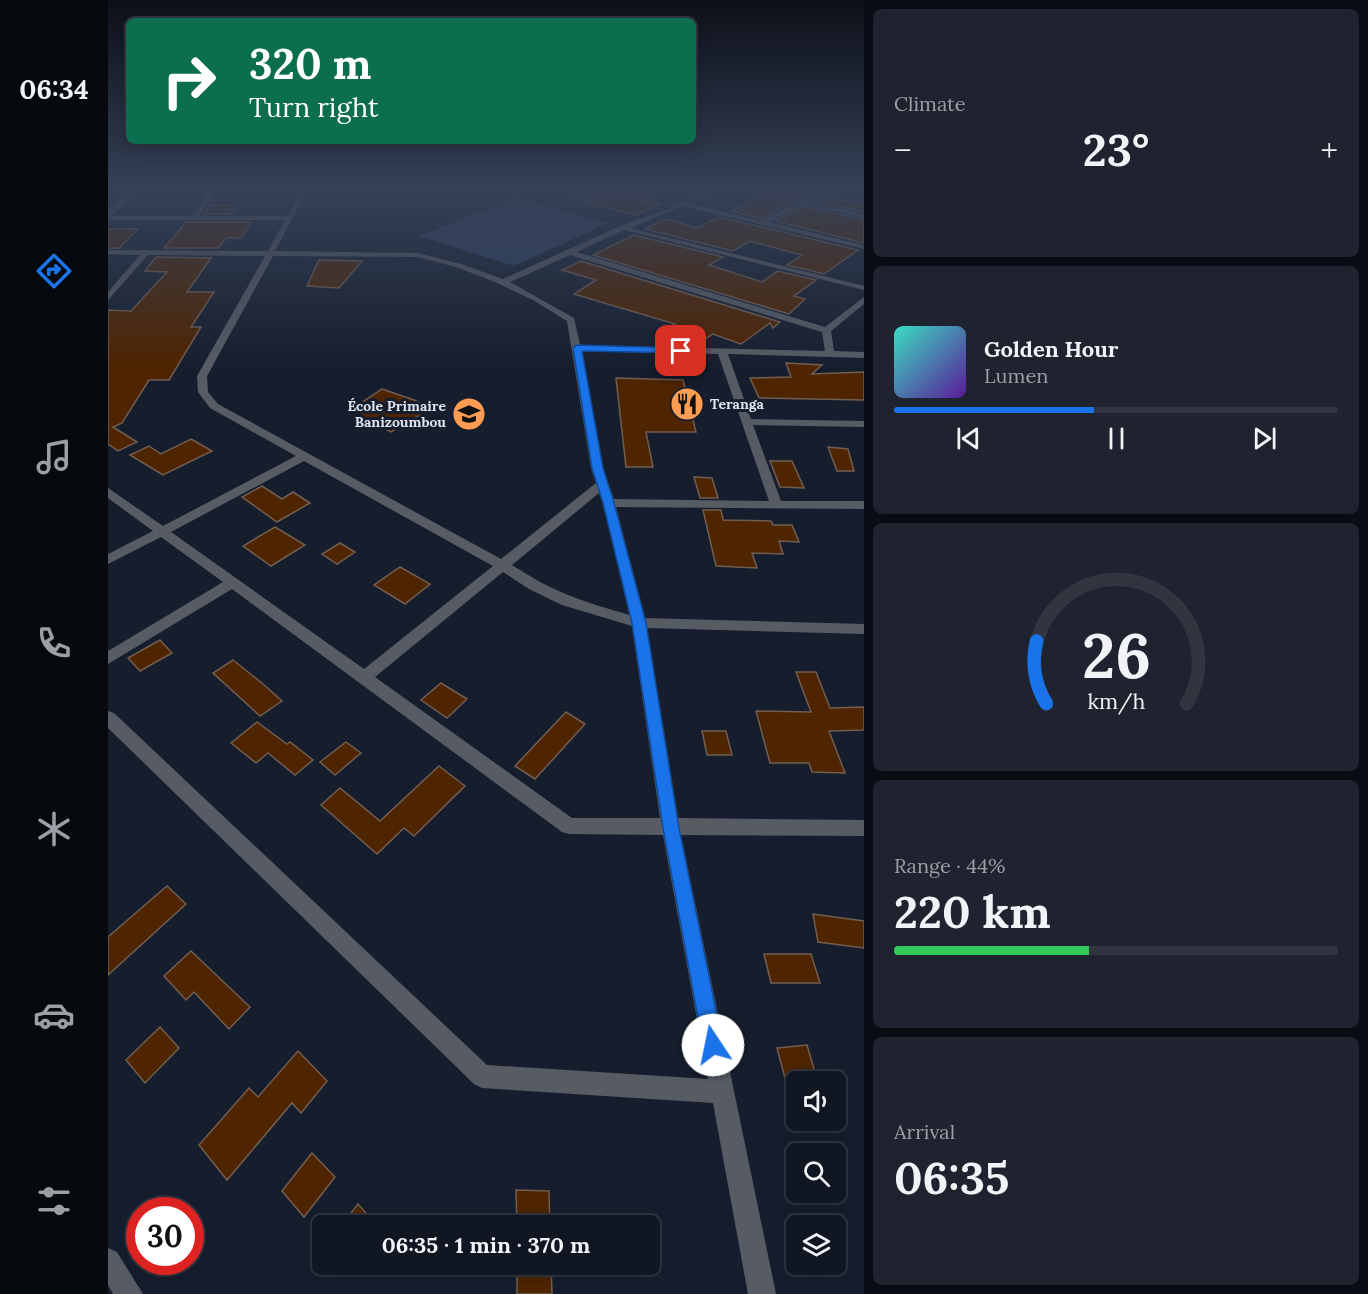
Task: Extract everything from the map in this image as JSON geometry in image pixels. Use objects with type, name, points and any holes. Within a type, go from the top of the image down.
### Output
[{"type":"street","points":[[272,248],[202,376],[203,392],[214,406],[503,566],[534,586],[567,602],[639,623],[864,629]]},
{"type":"street","points":[[502,283],[577,248]]},
{"type":"street","points":[[705,248],[864,288]]},
{"type":"street","points":[[108,252],[418,255],[441,260],[543,300],[571,320],[597,468],[609,503],[639,623],[671,828],[762,1294]]},
{"type":"street","points":[[109,295],[146,252]]},
{"type":"street","points":[[569,252],[826,330]]},
{"type":"street","points":[[826,330],[864,300]]},
{"type":"street","points":[[826,330],[830,355]]},
{"type":"street","points":[[577,348],[864,356]]},
{"type":"street","points":[[722,352],[776,504]]},
{"type":"street","points":[[745,422],[864,424]]},
{"type":"street","points":[[108,560],[304,456]]},
{"type":"street","points":[[364,678],[603,484]]},
{"type":"street","points":[[108,492],[569,826],[864,828]]},
{"type":"street","points":[[609,503],[864,505]]},
{"type":"street","points":[[108,658],[233,582]]},
{"type":"street","points":[[108,718],[482,1076],[722,1092]]},
{"type":"street","points":[[108,1261],[129,1294]]},
{"type":"shaded area","points":[[458,248],[553,248],[514,266]]},
{"type":"building","points":[[607,248],[688,248],[723,257],[709,265],[762,282],[778,271],[816,280],[794,296],[805,299],[789,314],[593,255]]},
{"type":"building","points":[[777,248],[858,250],[824,274],[787,265],[802,255]]},
{"type":"building","points":[[156,257],[211,258],[187,292],[214,292],[191,327],[201,327],[169,380],[149,380],[122,423],[113,427],[137,442],[118,451],[108,444],[108,310],[131,311],[167,272],[145,271]]},
{"type":"building","points":[[319,260],[362,261],[339,288],[307,286]]},
{"type":"building","points":[[581,261],[780,322],[773,328],[770,323],[741,344],[713,334],[702,341],[667,329],[675,324],[574,294],[596,280],[562,270]]},
{"type":"building","points":[[786,363],[822,365],[812,374],[864,372],[864,400],[759,398],[750,378],[791,377]]},
{"type":"building","points":[[616,378],[683,380],[696,432],[646,432],[653,467],[626,467]]},
{"type":"building","points":[[382,389],[432,408],[391,432],[349,411]]},
{"type":"building","points":[[191,439],[212,451],[163,475],[130,455],[149,446],[161,454]]},
{"type":"building","points":[[828,447],[848,449],[854,471],[837,471]]},
{"type":"building","points":[[770,461],[792,461],[804,488],[780,487]]},
{"type":"building","points":[[694,477],[712,478],[718,498],[700,498]]},
{"type":"building","points":[[262,486],[282,499],[293,492],[310,503],[277,522],[242,497]]},
{"type":"building","points":[[703,510],[721,510],[723,520],[771,521],[773,525],[792,525],[799,542],[779,541],[783,554],[752,553],[757,568],[716,566]]},
{"type":"building","points":[[275,527],[305,545],[271,566],[243,546]]},
{"type":"building","points":[[340,543],[355,552],[337,564],[322,554]]},
{"type":"building","points":[[400,567],[430,584],[405,604],[374,585]]},
{"type":"building","points":[[160,640],[172,653],[140,671],[128,658]]},
{"type":"building","points":[[233,660],[282,701],[260,716],[213,673]]},
{"type":"building","points":[[796,672],[816,672],[830,708],[864,707],[864,730],[829,731],[845,773],[812,772],[809,763],[770,763],[756,711],[811,712]]},
{"type":"building","points":[[441,683],[467,699],[447,718],[421,700]]},
{"type":"building","points":[[566,712],[585,724],[535,779],[515,766]]},
{"type":"building","points":[[257,722],[287,744],[290,742],[313,760],[295,775],[268,753],[256,763],[231,743]]},
{"type":"building","points":[[702,731],[726,731],[732,755],[707,755]]},
{"type":"building","points":[[346,742],[361,753],[335,775],[320,762]]},
{"type":"building","points":[[439,766],[465,786],[414,836],[404,828],[377,854],[321,805],[340,788],[380,821]]},
{"type":"building","points":[[167,886],[186,904],[108,975],[108,937]]},
{"type":"building","points":[[813,914],[864,921],[864,948],[818,942]]},
{"type":"building","points":[[191,951],[250,1007],[229,1029],[194,992],[186,1000],[164,976]]},
{"type":"building","points":[[764,954],[811,954],[820,983],[771,983]]},
{"type":"building","points":[[160,1027],[179,1048],[145,1083],[126,1060]]},
{"type":"building","points":[[807,1045],[815,1071],[786,1071],[786,1082],[777,1048]]},
{"type":"building","points":[[298,1051],[327,1081],[301,1113],[292,1103],[227,1180],[199,1145],[249,1088],[258,1097]]},
{"type":"building","points":[[312,1153],[335,1177],[304,1217],[282,1191]]},
{"type":"building","points":[[516,1190],[549,1191],[550,1215],[517,1215]]},
{"type":"building","points":[[358,1204],[368,1215],[350,1215]]},
{"type":"building","points":[[517,1275],[551,1275],[552,1294],[517,1294]]},
{"type":"place","name":"Teranga","points":[[687,404]]},
{"type":"place","name":"École Primaire Banizoumbou","points":[[469,414]]},
{"type":"route","points":[[681,351],[577,348],[597,468],[609,503],[639,623],[671,828],[713,1045]]}]
